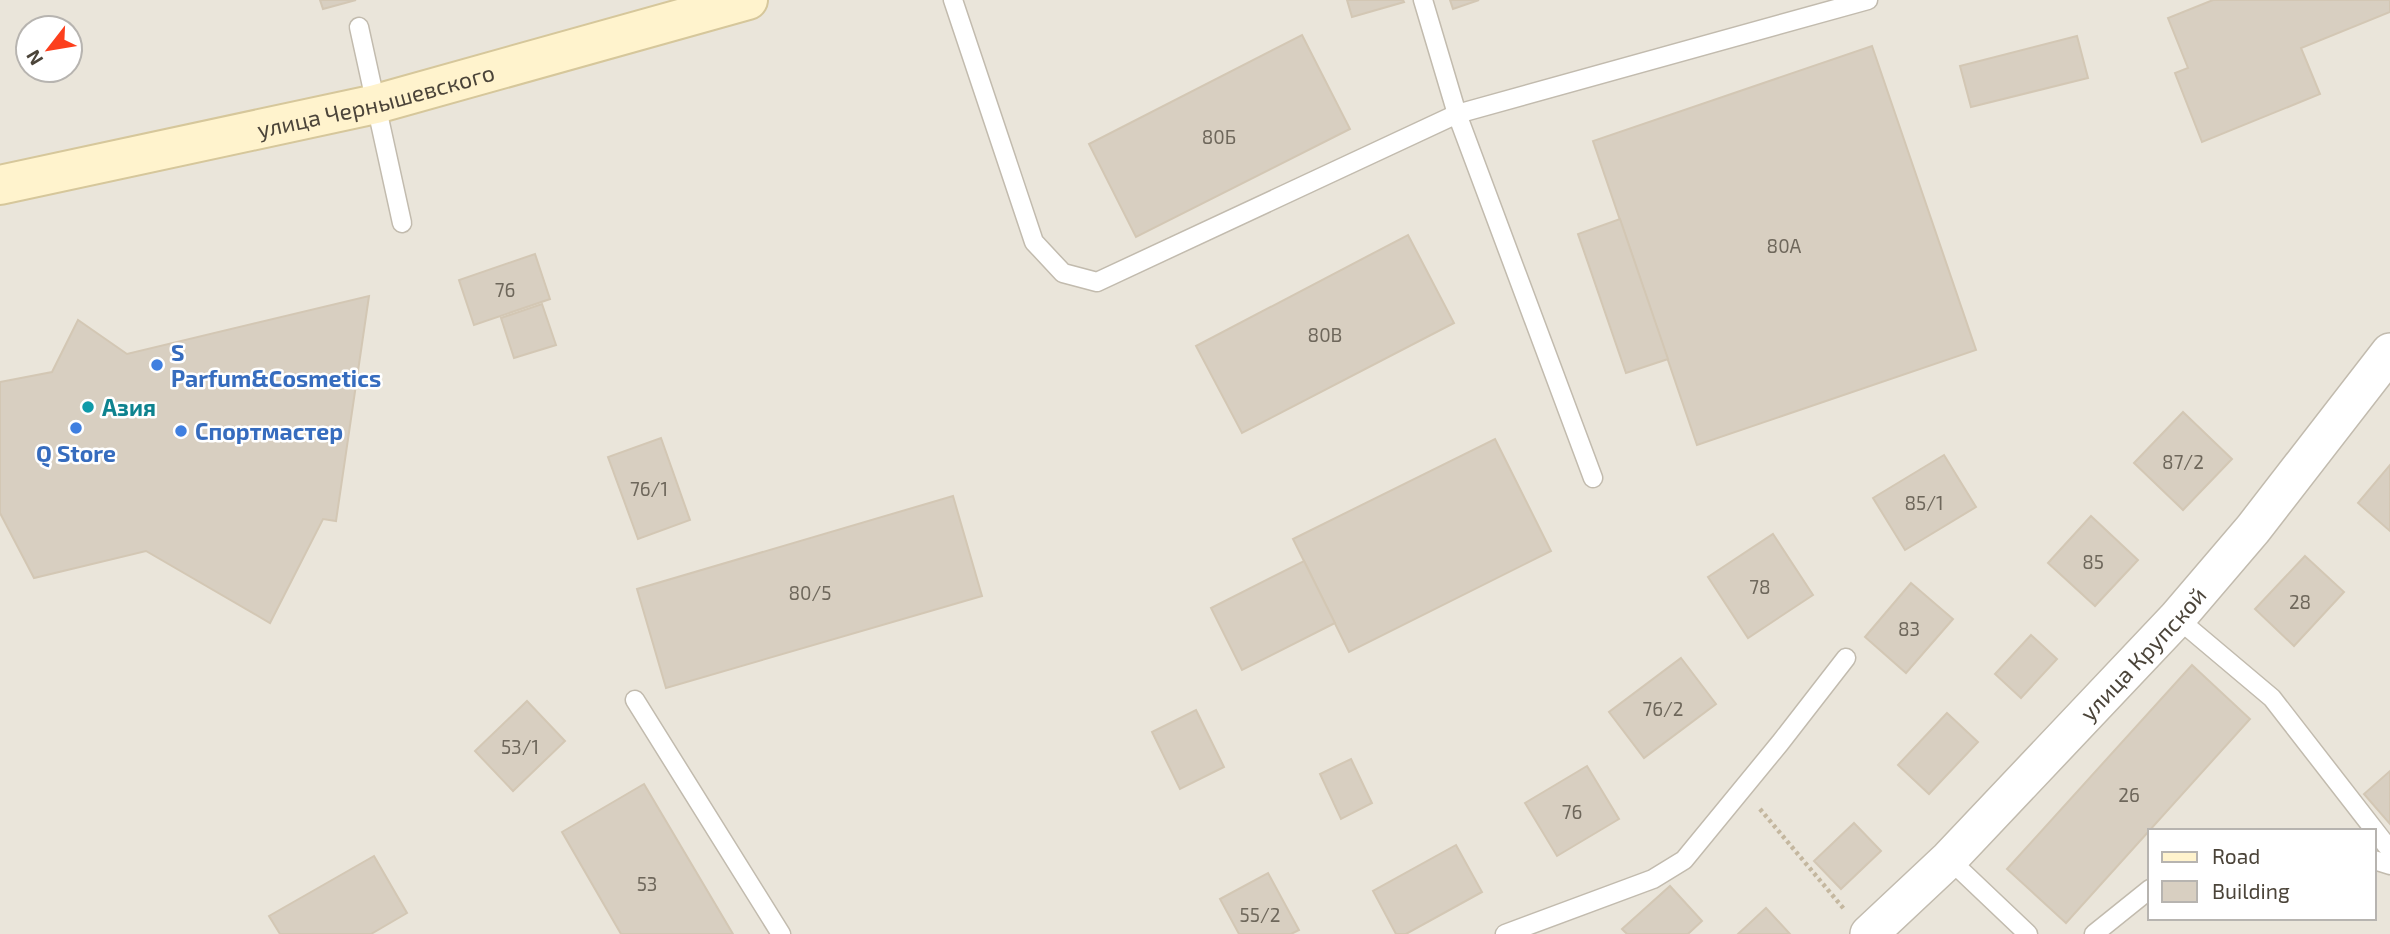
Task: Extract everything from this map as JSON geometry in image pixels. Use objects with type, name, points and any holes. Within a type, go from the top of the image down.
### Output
[{"type":"main road","name":"улица Чернышевского","points":[[0,184],[376,104],[748,0]]},
{"type":"street","name":"улица Крупской","points":[[1858,924],[1949,859],[2177,618],[2253,528],[2390,352]]},
{"type":"lane","points":[[953,0],[1034,242],[1063,273],[1097,282],[1457,114],[1868,0]]},
{"type":"lane","points":[[1423,0],[1457,114],[1593,478]]},
{"type":"lane","points":[[359,27],[402,223]]},
{"type":"lane","points":[[2177,618],[2272,698],[2374,829]]},
{"type":"lane","points":[[1505,934],[1653,879],[1684,859],[1846,658]]},
{"type":"lane","points":[[635,700],[781,934]]},
{"type":"lane","points":[[2376,832],[2390,850]]},
{"type":"lane","points":[[1949,859],[2028,934]]},
{"type":"lane","points":[[2094,934],[2148,890]]},
{"type":"path","points":[[1743,789],[1858,924]]},
{"type":"shaded area","points":[[0,0],[2390,0],[2390,934],[0,934]]},
{"type":"building","points":[[320,0],[356,0],[323,9]]},
{"type":"building","points":[[1347,0],[1403,0],[1404,2],[1352,17]]},
{"type":"building","points":[[1450,0],[1479,0],[1453,9]]},
{"type":"building","points":[[2213,0],[2390,0],[2390,12],[2301,48],[2320,94],[2202,142],[2175,73],[2188,68],[2168,18]]},
{"type":"building","points":[[1302,35],[1350,129],[1136,237],[1089,144]]},
{"type":"building","points":[[2077,36],[2088,78],[1971,107],[1960,66]]},
{"type":"building","points":[[1872,46],[1976,350],[1697,445],[1593,141]]},
{"type":"building","points":[[1620,219],[1668,359],[1626,373],[1578,234]]},
{"type":"building","points":[[1408,235],[1454,323],[1242,433],[1196,346]]},
{"type":"building","points":[[535,254],[550,299],[474,325],[459,280]]},
{"type":"building","name":"Азия","points":[[369,296],[336,521],[323,519],[270,623],[146,551],[34,578],[0,513],[0,382],[52,372],[78,320],[127,354]]},
{"type":"building","points":[[542,304],[556,345],[514,358],[501,318]]},
{"type":"building","points":[[2183,412],[2232,459],[2183,510],[2134,463]]},
{"type":"building","points":[[661,438],[690,520],[638,539],[608,457]]},
{"type":"building","points":[[1495,439],[1551,551],[1349,652],[1293,539]]},
{"type":"building","points":[[1944,455],[1976,507],[1905,550],[1873,498]]},
{"type":"building","points":[[2390,465],[2390,531],[2358,503]]},
{"type":"building","points":[[953,496],[982,596],[666,688],[637,589]]},
{"type":"building","points":[[2091,516],[2138,560],[2095,606],[2048,563]]},
{"type":"building","points":[[1773,534],[1813,595],[1748,638],[1708,577]]},
{"type":"building","points":[[2305,556],[2344,592],[2294,646],[2255,609]]},
{"type":"building","points":[[1304,561],[1335,623],[1242,670],[1211,608]]},
{"type":"building","points":[[1911,583],[1953,619],[1906,673],[1865,637]]},
{"type":"building","points":[[2031,635],[2057,659],[2021,698],[1995,674]]},
{"type":"building","points":[[1681,658],[1716,704],[1644,758],[1609,712]]},
{"type":"building","points":[[2192,665],[2250,719],[2066,923],[2007,869]]},
{"type":"building","points":[[527,701],[565,741],[513,791],[475,751]]},
{"type":"building","points":[[1196,710],[1224,767],[1180,789],[1152,732]]},
{"type":"building","points":[[1947,713],[1978,742],[1929,794],[1898,765]]},
{"type":"building","points":[[1351,759],[1372,803],[1341,819],[1320,774]]},
{"type":"building","points":[[1587,766],[1619,819],[1557,856],[1525,803]]},
{"type":"building","points":[[2390,771],[2390,824],[2364,794]]},
{"type":"building","points":[[644,784],[733,934],[621,934],[562,832]]},
{"type":"building","points":[[1854,823],[1881,851],[1841,889],[1814,861]]},
{"type":"building","points":[[1456,845],[1482,892],[1406,934],[1396,934],[1373,891]]},
{"type":"building","points":[[374,856],[407,913],[371,934],[280,934],[269,916]]},
{"type":"building","points":[[1268,873],[1299,930],[1291,934],[1239,934],[1220,899]]},
{"type":"building","points":[[1670,886],[1702,921],[1688,934],[1627,934],[1622,929]]},
{"type":"building","points":[[1766,908],[1790,934],[1738,934]]},
{"type":"place","name":"S Parfum&Cosmetics","points":[[157,365]]},
{"type":"place","name":"Азия","points":[[88,407]]},
{"type":"place","name":"Q Store","points":[[76,428]]},
{"type":"place","name":"Спортмастер","points":[[181,431]]}]
